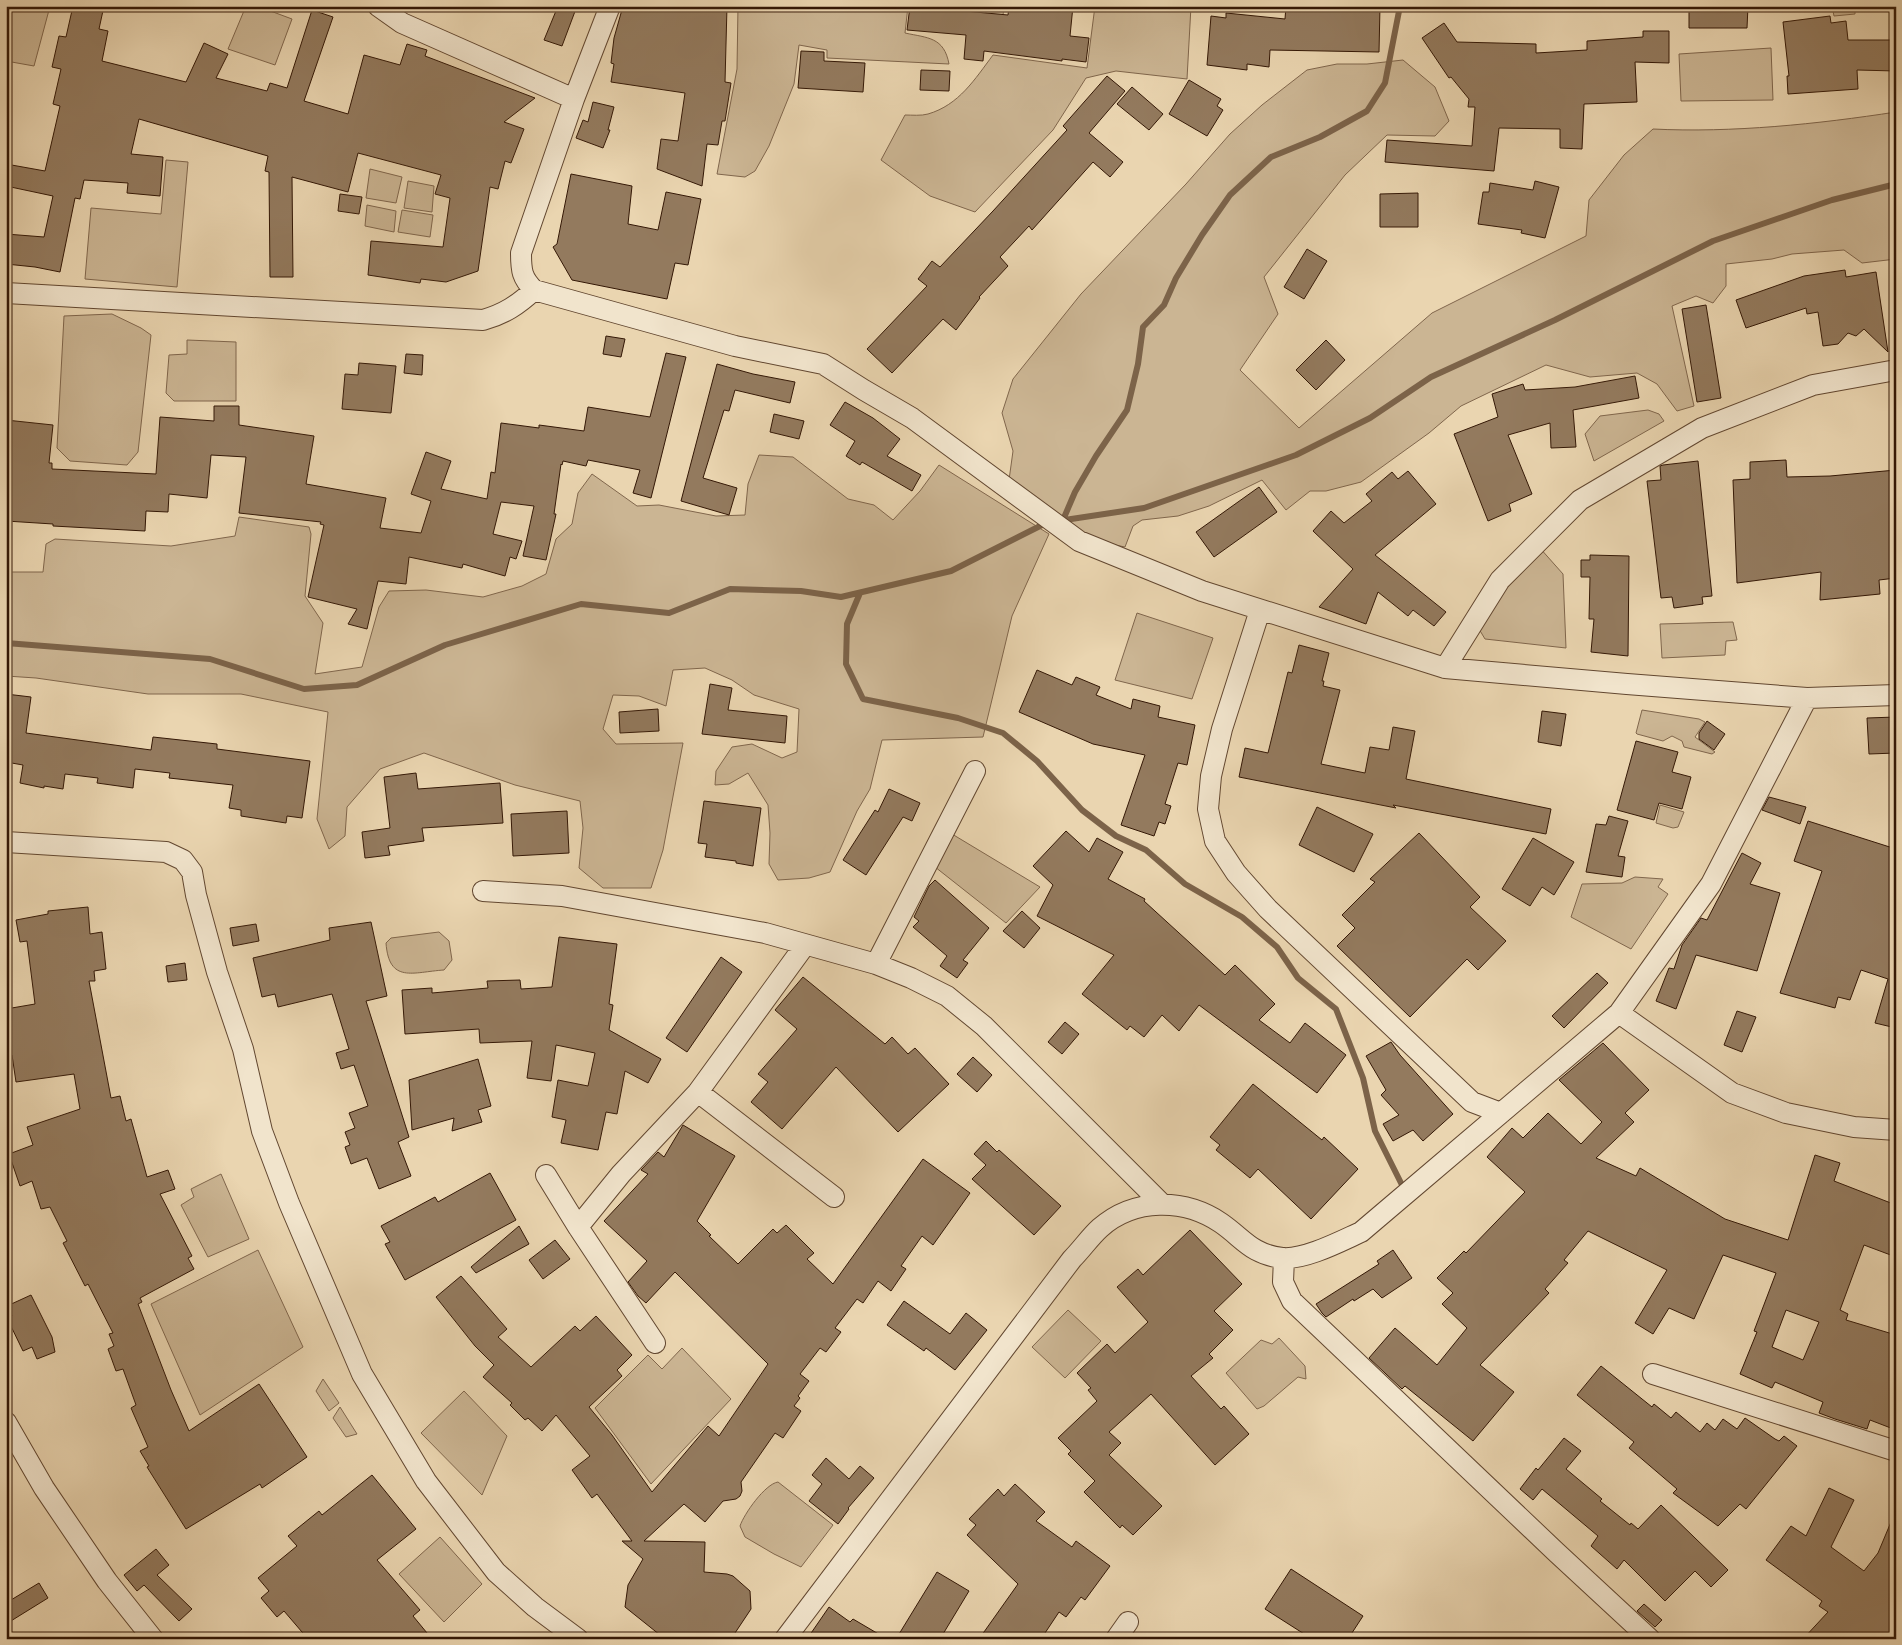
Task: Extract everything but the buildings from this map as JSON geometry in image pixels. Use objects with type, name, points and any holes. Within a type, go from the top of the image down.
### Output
[{"type":"street","points":[[378,6],[402,23],[574,99]]},
{"type":"street","points":[[610,6],[574,99],[521,253],[524,280],[534,290],[735,346],[823,364],[912,418],[1080,541],[1202,591],[1445,668],[1807,698],[1896,695]]},
{"type":"street","points":[[6,293],[483,320],[501,314],[520,304],[534,290]]},
{"type":"street","points":[[1445,668],[1500,580],[1580,500],[1702,428],[1813,385],[1896,370]]},
{"type":"street","points":[[1260,610],[1222,729],[1211,776],[1208,809],[1215,841],[1236,873],[1268,909],[1472,1102],[1501,1114]]},
{"type":"street","points":[[785,1639],[1072,1259],[1101,1227],[1130,1209],[1161,1203],[1187,1208],[1219,1222],[1258,1252],[1284,1258],[1317,1252],[1361,1232],[1619,1013],[1711,884],[1807,698]]},
{"type":"street","points":[[876,964],[975,771]]},
{"type":"street","points":[[6,842],[166,852],[183,860],[192,872],[196,895],[217,972],[243,1050],[262,1131],[289,1203],[362,1374],[426,1480],[496,1572],[536,1608],[578,1639]]},
{"type":"street","points":[[483,891],[562,896],[765,933],[876,964],[947,996],[984,1026],[1161,1203]]},
{"type":"street","points":[[578,1227],[621,1174],[698,1092],[805,945]]},
{"type":"street","points":[[1619,1013],[1732,1093],[1786,1113],[1854,1127],[1896,1130]]},
{"type":"street","points":[[698,1092],[834,1197]]},
{"type":"street","points":[[546,1175],[655,1344]]},
{"type":"street","points":[[1284,1258],[1283,1282],[1292,1301],[1534,1532],[1650,1639]]},
{"type":"street","points":[[1653,1374],[1896,1451]]},
{"type":"street","points":[[6,1422],[12,1447],[44,1488],[102,1573],[153,1639]]},
{"type":"street","points":[[1116,1639],[1128,1622]]},
{"type":"shaded area","points":[[6,6],[35,6],[49,10],[34,66],[6,61]]},
{"type":"shaded area","points":[[246,6],[257,6],[292,19],[275,65],[228,49]]},
{"type":"shaded area","points":[[738,6],[908,6],[905,33],[934,40],[943,48],[949,64],[827,58],[827,50],[799,45],[794,84],[769,146],[755,171],[745,177],[717,174],[737,69]]},
{"type":"shaded area","points":[[983,6],[1004,6],[1002,24],[990,22]]},
{"type":"shaded area","points":[[1095,6],[1191,6],[1187,79],[1116,71],[1086,78],[1053,130],[975,212],[930,196],[881,160],[905,115],[928,114],[949,104],[965,90],[993,55],[1087,68]]},
{"type":"shaded area","points":[[1832,6],[1855,6],[1855,14],[1834,16]]},
{"type":"shaded area","points":[[1771,48],[1773,100],[1681,101],[1679,54]]},
{"type":"shaded area","points":[[1403,60],[1435,87],[1449,121],[1435,136],[1387,135],[1345,175],[1264,277],[1278,314],[1240,370],[1299,428],[1432,313],[1586,236],[1589,200],[1624,155],[1653,129],[1744,129],[1896,112],[1896,259],[1862,263],[1844,250],[1792,254],[1772,259],[1726,264],[1726,286],[1713,303],[1696,296],[1672,306],[1694,406],[1677,411],[1657,384],[1637,373],[1590,377],[1546,365],[1461,406],[1429,433],[1361,482],[1326,491],[1310,491],[1286,510],[1262,480],[1209,506],[1178,516],[1142,520],[1133,526],[1125,547],[1090,540],[1009,480],[1013,451],[1002,413],[1013,379],[1081,294],[1186,184],[1230,134],[1262,105],[1307,70],[1337,64],[1367,64]]},
{"type":"shaded area","points":[[166,160],[188,162],[177,287],[85,279],[91,208],[161,214]]},
{"type":"shaded area","points":[[370,169],[402,177],[396,203],[366,198]]},
{"type":"shaded area","points":[[408,181],[434,186],[432,212],[404,208]]},
{"type":"shaded area","points":[[367,205],[396,211],[394,232],[365,226]]},
{"type":"shaded area","points":[[402,210],[433,215],[430,237],[398,232]]},
{"type":"shaded area","points":[[112,314],[151,335],[138,452],[127,465],[70,461],[57,448],[64,316]]},
{"type":"shaded area","points":[[187,340],[236,342],[236,401],[174,401],[166,393],[169,355],[187,354]]},
{"type":"shaded area","points":[[1648,410],[1659,414],[1664,421],[1594,461],[1585,434],[1600,416]]},
{"type":"shaded area","points":[[759,455],[793,457],[848,499],[874,505],[893,520],[920,491],[939,465],[1049,534],[1012,616],[983,737],[882,740],[870,789],[857,811],[830,872],[809,878],[778,880],[769,864],[770,833],[768,805],[748,773],[729,784],[715,785],[716,771],[732,747],[752,744],[782,758],[797,752],[799,709],[754,695],[732,680],[705,668],[673,670],[666,706],[639,696],[613,695],[603,729],[616,744],[683,743],[663,850],[651,888],[603,888],[579,868],[583,828],[580,801],[515,785],[424,753],[380,769],[347,807],[345,836],[329,849],[317,819],[328,712],[241,694],[148,694],[36,678],[6,676],[6,572],[43,572],[46,544],[55,539],[171,546],[235,536],[239,517],[309,527],[311,534],[305,596],[323,623],[315,674],[362,667],[379,607],[389,591],[426,590],[483,597],[522,586],[546,574],[556,539],[572,524],[578,493],[592,474],[637,506],[659,505],[716,516],[745,515],[748,484]]},
{"type":"shaded area","points":[[1539,547],[1563,574],[1566,648],[1485,639],[1479,629],[1521,567]]},
{"type":"shaded area","points":[[1137,613],[1213,638],[1192,699],[1115,680]]},
{"type":"shaded area","points":[[1733,622],[1737,640],[1726,641],[1725,655],[1662,658],[1660,624]]},
{"type":"shaded area","points":[[1642,710],[1699,719],[1705,722],[1695,737],[1715,752],[1712,754],[1684,747],[1682,741],[1672,736],[1663,741],[1637,734]]},
{"type":"shaded area","points":[[1660,805],[1684,812],[1678,827],[1673,828],[1656,823]]},
{"type":"shaded area","points":[[952,834],[1040,887],[1006,923],[930,863]]},
{"type":"shaded area","points":[[1635,877],[1663,879],[1658,887],[1668,894],[1631,949],[1571,917],[1582,884],[1622,883]]},
{"type":"shaded area","points":[[439,932],[449,941],[452,960],[444,970],[404,973],[392,965],[386,943],[391,938]]},
{"type":"shaded area","points":[[221,1174],[249,1239],[208,1257],[181,1205],[194,1197],[191,1189]]},
{"type":"shaded area","points":[[258,1250],[303,1347],[200,1415],[151,1304]]},
{"type":"shaded area","points":[[1068,1310],[1101,1341],[1065,1378],[1032,1347]]},
{"type":"shaded area","points":[[1279,1338],[1305,1366],[1306,1379],[1298,1377],[1264,1406],[1257,1409],[1226,1373],[1261,1340],[1272,1344]]},
{"type":"shaded area","points":[[682,1348],[731,1399],[651,1484],[595,1408],[648,1355],[662,1369]]},
{"type":"shaded area","points":[[323,1379],[339,1403],[329,1411],[316,1391]]},
{"type":"shaded area","points":[[464,1391],[507,1436],[482,1495],[421,1433]]},
{"type":"shaded area","points":[[340,1407],[357,1434],[346,1437],[333,1418]]},
{"type":"shaded area","points":[[778,1482],[833,1525],[801,1567],[745,1537],[740,1526],[750,1507],[761,1494]]},
{"type":"shaded area","points":[[440,1537],[482,1584],[444,1622],[399,1574]]},
{"type":"waterway","points":[[1063,520],[1075,492],[1096,456],[1127,410],[1138,364],[1143,327],[1164,305],[1176,278],[1202,235],[1230,195],[1271,157],[1320,137],[1367,111],[1385,83],[1400,6]]},
{"type":"waterway","points":[[1058,521],[1144,508],[1296,455],[1370,418],[1431,377],[1555,320],[1713,241],[1832,200],[1896,184]]},
{"type":"waterway","points":[[6,643],[210,659],[304,689],[357,685],[445,645],[581,604],[669,613],[730,589],[801,591],[841,597],[951,571],[1048,522]]},
{"type":"waterway","points":[[860,593],[847,624],[846,664],[863,699],[958,718],[1003,733],[1037,761],[1082,810],[1116,836],[1146,850],[1185,884],[1242,917],[1277,947],[1298,978],[1336,1009],[1363,1078],[1375,1131],[1402,1185]]}]
